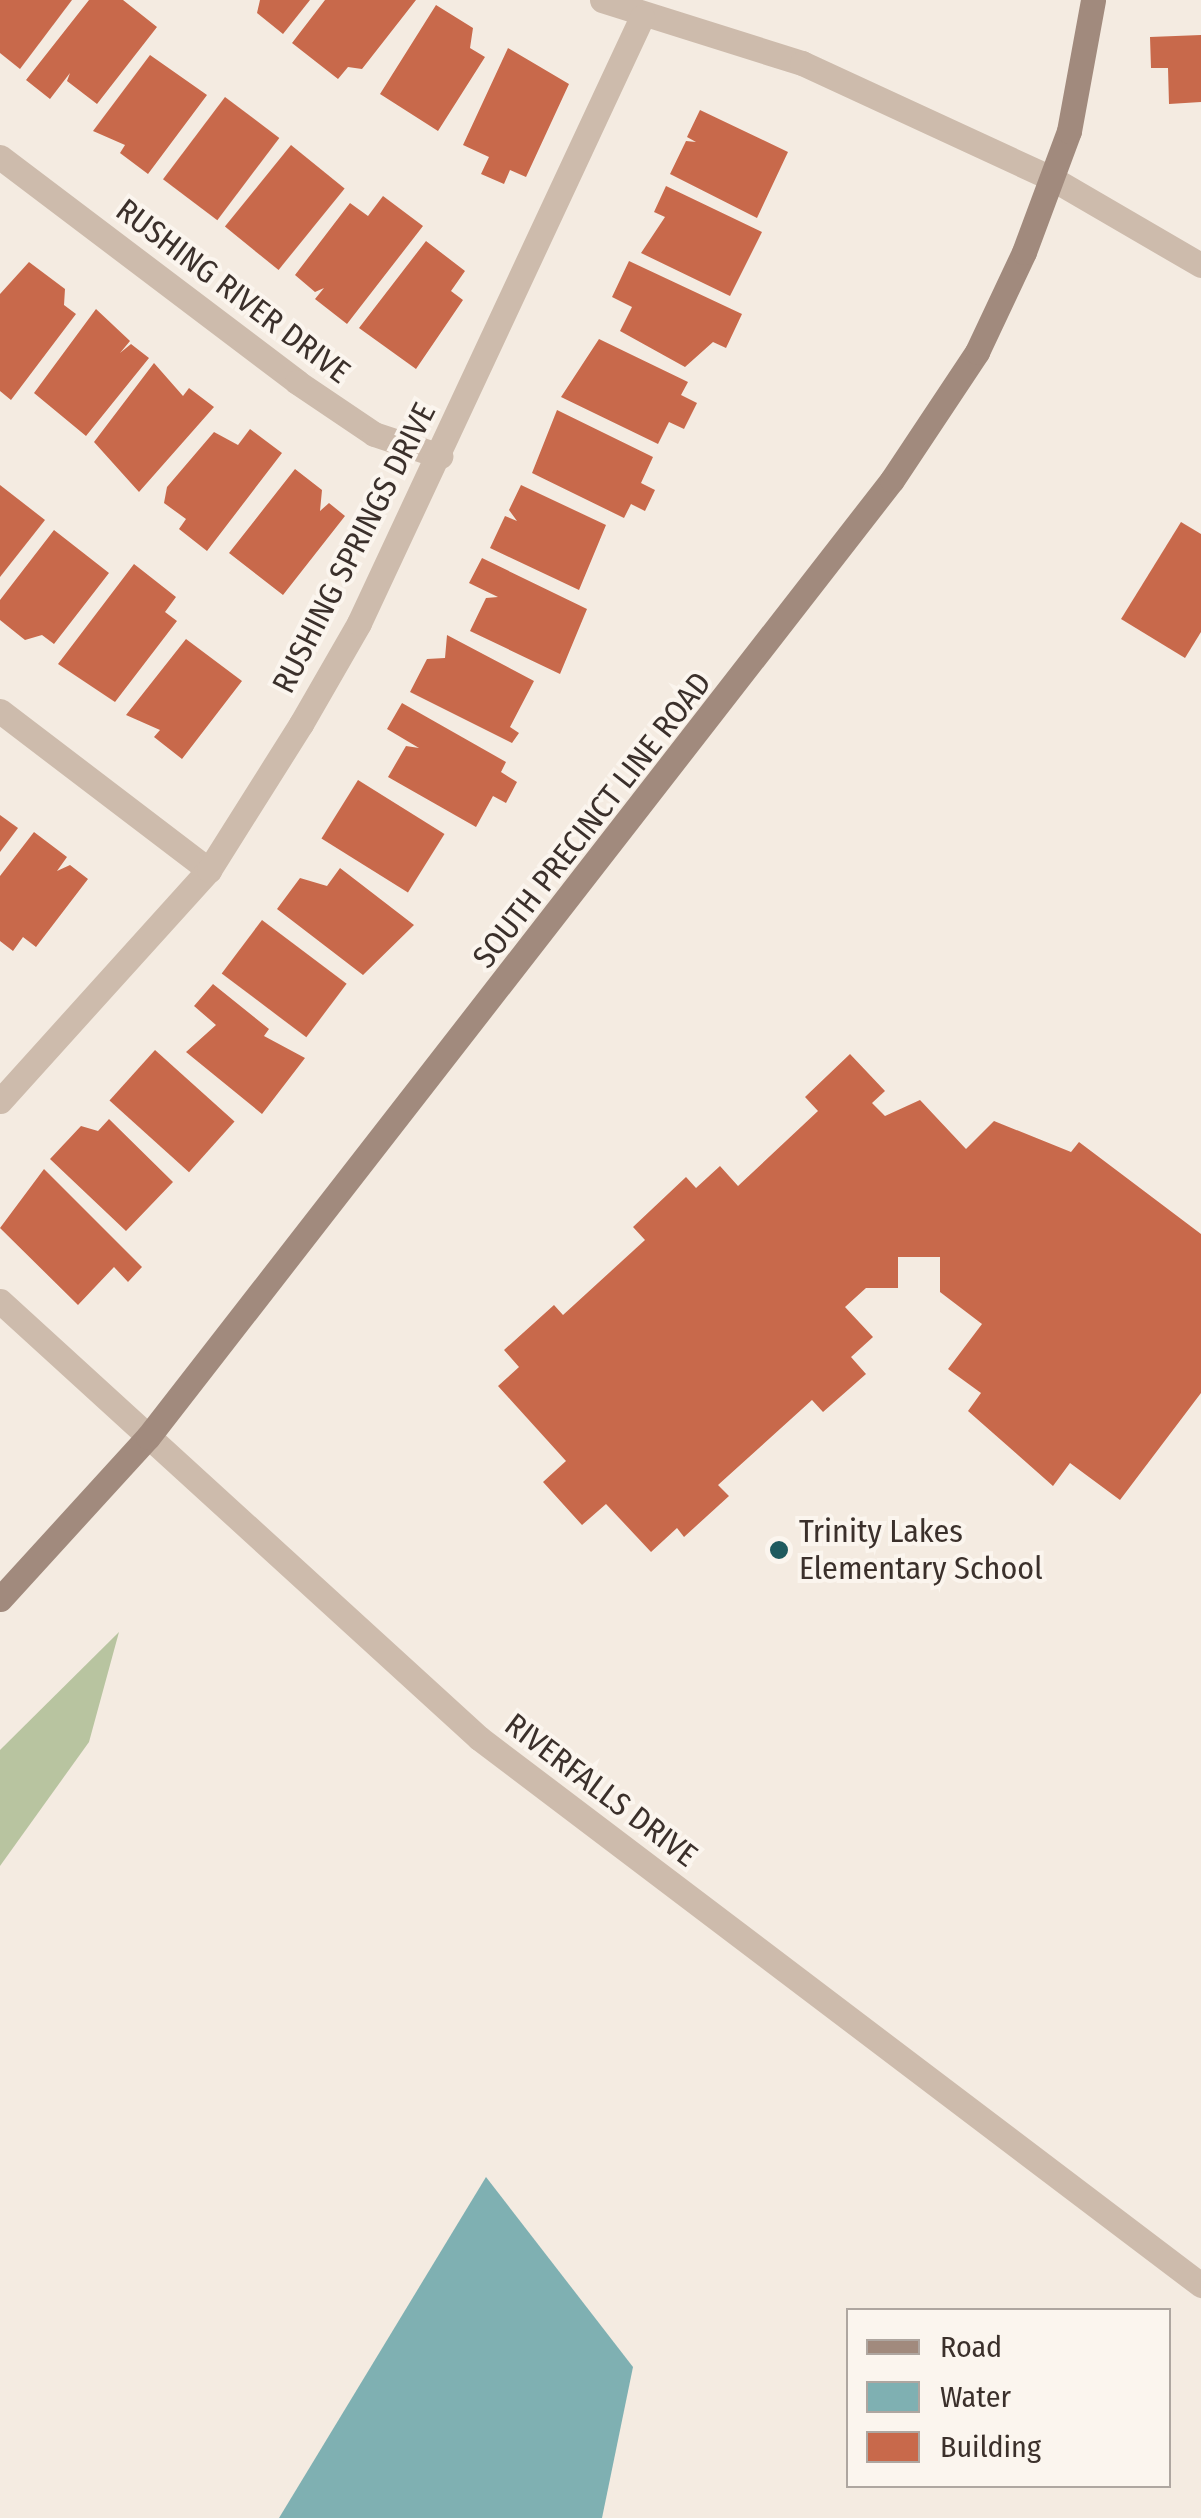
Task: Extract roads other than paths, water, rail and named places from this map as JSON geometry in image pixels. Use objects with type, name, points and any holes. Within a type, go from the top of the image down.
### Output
[{"type":"main road","name":"SOUTH PRECINCT LINE ROAD","points":[[0,1599],[148,1437],[892,480],[977,352],[1053,179],[1093,0]]},
{"type":"street","points":[[602,0],[642,17],[802,63],[1053,179],[1201,265]]},
{"type":"street","name":"RUSHING SPRINGS DRIVE","points":[[0,1100],[209,870],[359,623],[642,17]]},
{"type":"street","name":"RUSHING RIVER DRIVE","points":[[0,157],[297,382],[374,434],[440,456]]},
{"type":"street","points":[[0,711],[209,870]]},
{"type":"street","name":"RIVERFALLS DRIVE","points":[[0,1301],[478,1738],[1201,2284]]},
{"type":"water","points":[[486,2177],[633,2367],[602,2518],[279,2518]]},
{"type":"place","name":"Trinity Lakes Elementary School","points":[[779,1550]]}]
